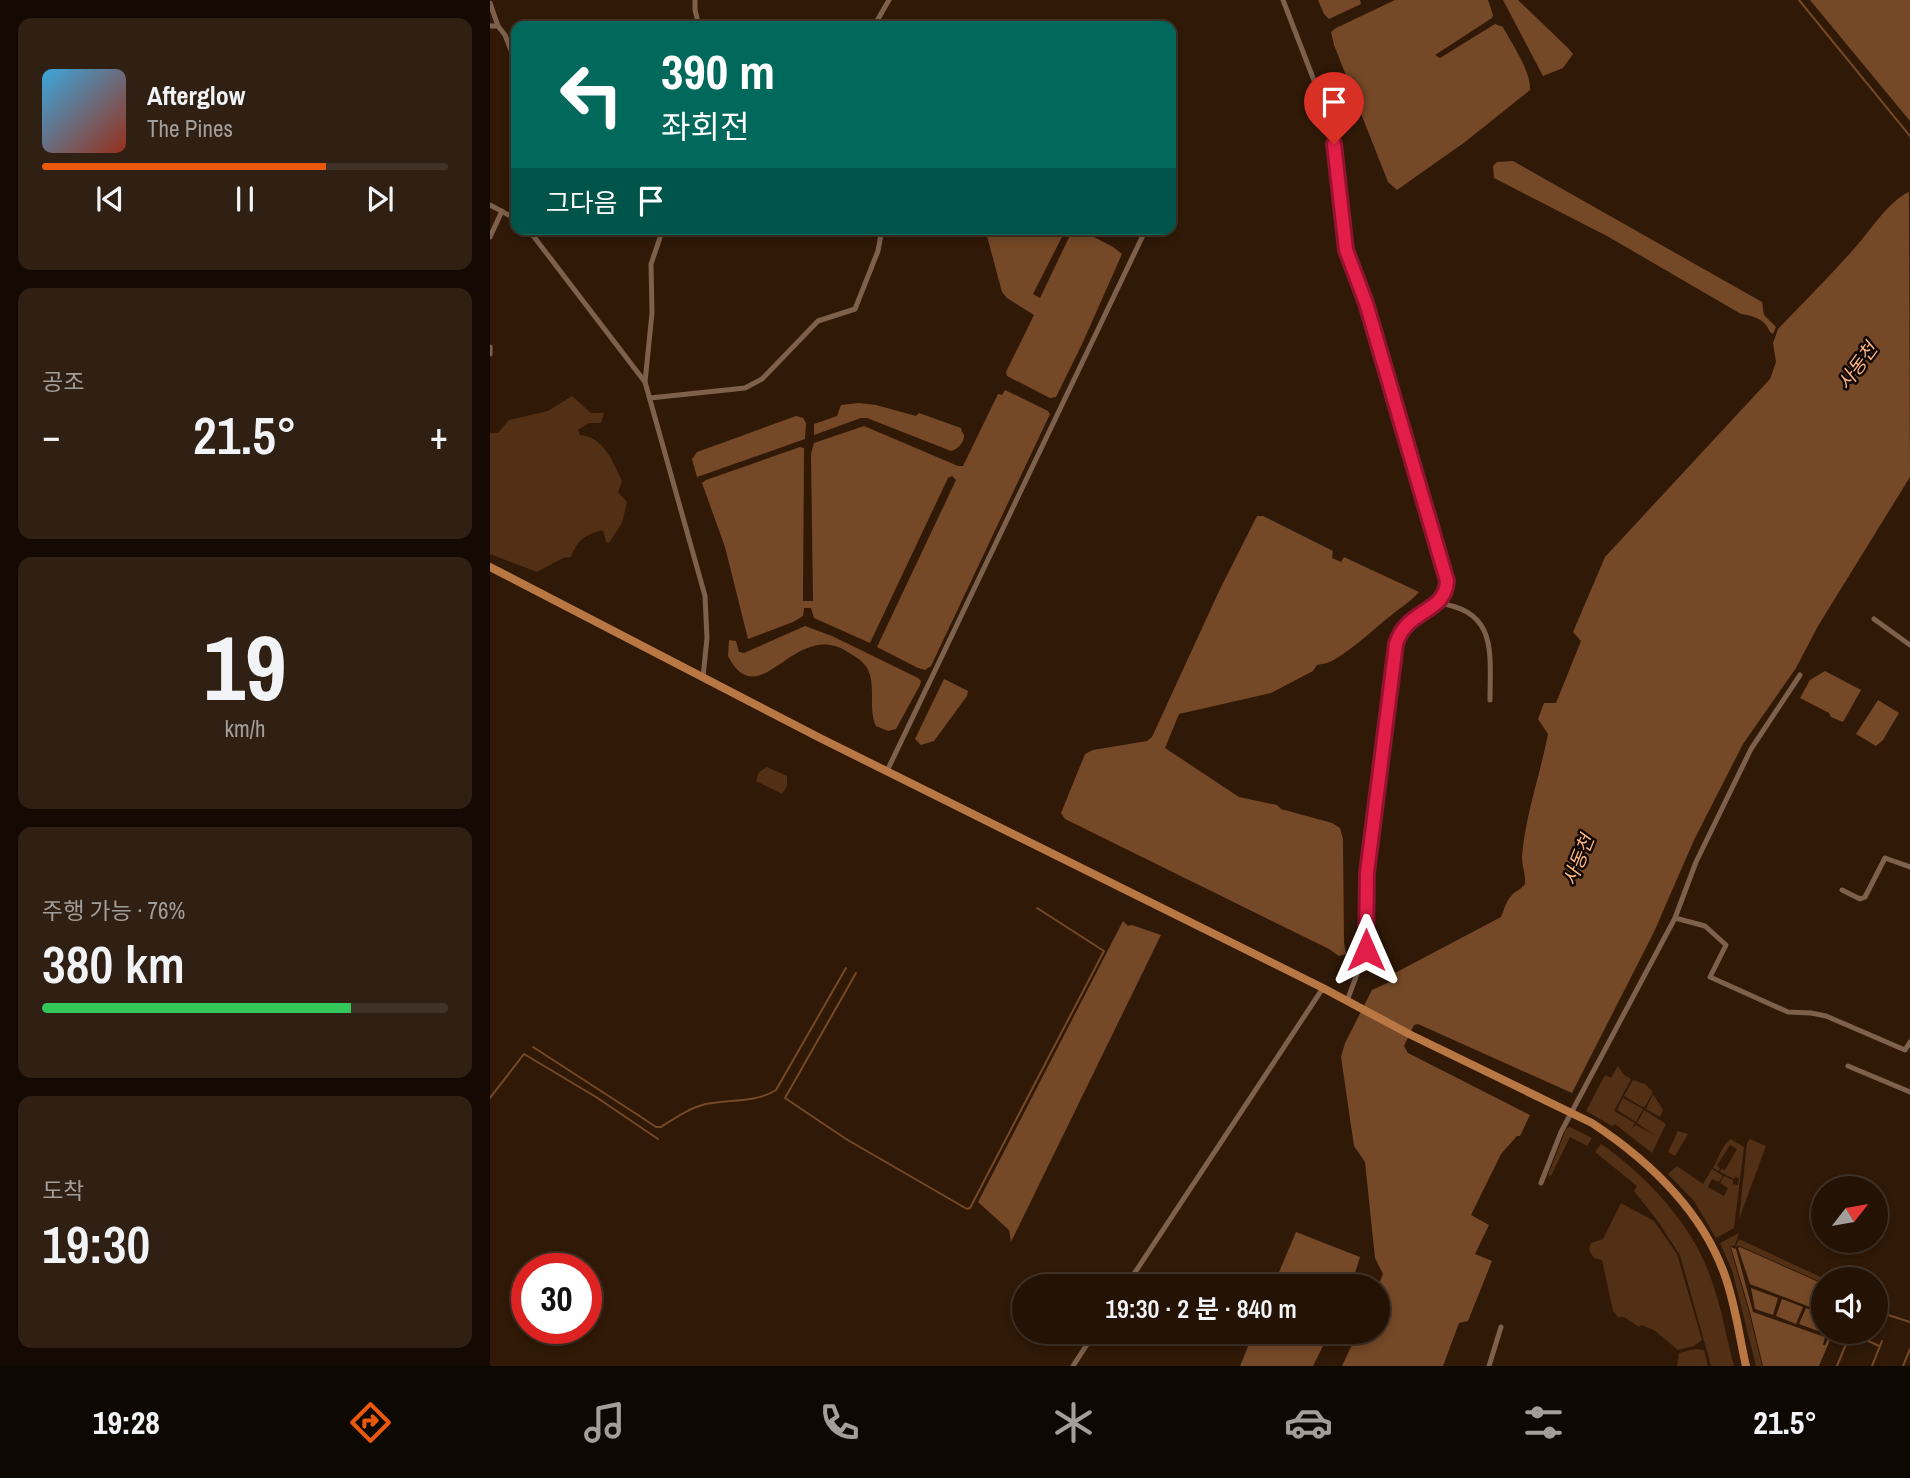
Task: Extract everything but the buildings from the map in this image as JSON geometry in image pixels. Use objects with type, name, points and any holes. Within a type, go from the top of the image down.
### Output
[{"type":"main road","points":[[490,567],[887,771],[1323,988],[1411,1035],[1592,1123],[1637,1154],[1665,1182],[1693,1216],[1711,1244],[1724,1274],[1746,1366]]},
{"type":"street","points":[[695,0],[698,21]]},
{"type":"street","points":[[877,21],[889,0]]},
{"type":"street","points":[[1283,0],[1332,127],[1346,250],[1370,316],[1447,581],[1446,594],[1405,626],[1396,644],[1367,873],[1366,950],[1347,1001]]},
{"type":"street","points":[[490,3],[511,50]]},
{"type":"street","points":[[490,26],[498,26]]},
{"type":"street","points":[[490,205],[511,216]]},
{"type":"street","points":[[490,237],[502,211]]},
{"type":"street","points":[[533,235],[645,382],[705,596],[707,638],[703,677]]},
{"type":"street","points":[[645,382],[652,313],[651,264],[661,235]]},
{"type":"street","points":[[650,398],[745,388],[762,379],[818,321],[855,309],[873,264],[880,235]]},
{"type":"street","points":[[887,771],[1143,235]]},
{"type":"street","points":[[490,347],[490,354]]},
{"type":"street","points":[[1437,603],[1450,604],[1467,611],[1486,633],[1491,646],[1490,700]]},
{"type":"street","points":[[1874,619],[1910,645]]},
{"type":"street","points":[[1541,1183],[1561,1132],[1675,918],[1696,862],[1751,749],[1800,675]]},
{"type":"street","points":[[1842,890],[1860,899],[1865,897],[1885,858],[1910,867]]},
{"type":"street","points":[[1675,918],[1704,926],[1726,945],[1710,977],[1788,1012],[1826,1016],[1905,1050],[1910,1042]]},
{"type":"street","points":[[1134,1274],[1323,988]]},
{"type":"street","points":[[1848,1066],[1910,1092]]},
{"type":"street","points":[[1489,1366],[1501,1326]]},
{"type":"street","points":[[1073,1366],[1088,1344]]},
{"type":"shaded area","points":[[572,396],[591,413],[604,413],[601,423],[589,423],[578,430],[580,435],[595,440],[607,452],[622,481],[618,492],[627,502],[622,523],[609,543],[606,542],[603,530],[591,534],[579,542],[571,557],[563,558],[537,572],[490,554],[490,433],[498,433],[509,420],[548,411]]},
{"type":"shaded area","points":[[767,767],[787,776],[787,786],[782,794],[756,781],[759,772]]},
{"type":"shaded area","points":[[1618,1066],[1624,1075],[1631,1079],[1614,1111],[1635,1123],[1632,1128],[1636,1125],[1656,1136],[1637,1123],[1644,1110],[1666,1124],[1652,1153],[1615,1124],[1612,1126],[1586,1111],[1605,1075],[1611,1078]]},
{"type":"shaded area","points":[[1633,1080],[1645,1084],[1653,1092],[1644,1108],[1624,1096]]},
{"type":"shaded area","points":[[1653,1094],[1663,1110],[1660,1117],[1646,1109]]},
{"type":"shaded area","points":[[1623,1098],[1643,1109],[1636,1122],[1617,1110]]},
{"type":"shaded area","points":[[1570,1127],[1592,1138],[1587,1146],[1570,1137],[1551,1176],[1548,1175],[1566,1129]]},
{"type":"shaded area","points":[[1678,1131],[1688,1134],[1675,1156],[1668,1152]]},
{"type":"shaded area","points":[[1731,1139],[1744,1147],[1734,1228],[1716,1238],[1694,1201],[1668,1174],[1677,1166],[1703,1184],[1712,1169],[1723,1176],[1719,1182],[1712,1179],[1708,1187],[1724,1196],[1728,1188],[1720,1183],[1724,1176],[1738,1185],[1739,1178],[1734,1179],[1720,1172],[1721,1169],[1725,1170],[1737,1149],[1730,1145],[1717,1165],[1719,1171],[1713,1168],[1722,1149]]},
{"type":"shaded area","points":[[1750,1139],[1766,1146],[1739,1219],[1747,1143]]},
{"type":"shaded area","points":[[1601,1144],[1651,1186],[1692,1238],[1714,1287],[1734,1366],[1711,1366],[1680,1255],[1634,1191],[1637,1186],[1595,1152]]},
{"type":"shaded area","points":[[1621,1203],[1654,1221],[1677,1254],[1702,1340],[1694,1346],[1678,1350],[1654,1330],[1641,1325],[1639,1327],[1624,1317],[1618,1317],[1613,1311],[1602,1260],[1594,1258],[1589,1250],[1591,1243],[1603,1239]]},
{"type":"shaded area","points":[[1739,1233],[1735,1245],[1730,1247],[1762,1366],[1756,1366],[1732,1270],[1720,1243]]},
{"type":"shaded area","points":[[1739,1239],[1811,1272],[1811,1278],[1740,1246],[1735,1247]]},
{"type":"shaded area","points":[[1704,1350],[1708,1366],[1677,1366],[1679,1353]]},
{"type":"water","points":[[1318,0],[1360,0],[1361,4],[1329,19]]},
{"type":"water","points":[[1395,0],[1488,0],[1492,18],[1435,55],[1440,58],[1495,24],[1503,27],[1520,58],[1530,90],[1465,142],[1397,190],[1388,182],[1331,32]]},
{"type":"water","points":[[1503,0],[1518,0],[1568,48],[1573,54],[1563,68],[1543,76]]},
{"type":"water","points":[[1810,0],[1910,0],[1910,121]]},
{"type":"water","points":[[1513,161],[1762,302],[1764,315],[1776,327],[1773,334],[1758,319],[1741,314],[1607,236],[1494,178],[1493,166],[1497,162]]},
{"type":"water","name":"사동천","points":[[1909,192],[1910,477],[1818,626],[1796,668],[1743,744],[1694,840],[1654,932],[1572,1093],[1418,1024],[1414,1025],[1404,1046],[1408,1053],[1530,1115],[1520,1136],[1501,1154],[1471,1215],[1489,1225],[1475,1254],[1492,1261],[1468,1321],[1459,1323],[1443,1366],[1342,1366],[1352,1344],[1390,1344],[1390,1274],[1383,1274],[1375,1258],[1365,1162],[1354,1146],[1341,1057],[1345,1043],[1372,990],[1392,981],[1393,974],[1501,917],[1510,897],[1525,884],[1522,858],[1524,842],[1548,734],[1538,719],[1544,703],[1556,703],[1581,641],[1573,632],[1605,557],[1770,379],[1776,362],[1773,343],[1778,329],[1901,196]]},
{"type":"water","points":[[1063,235],[1033,294],[1040,298],[1070,235],[1090,235],[1122,254],[1056,397],[1050,398],[1007,376],[1006,372],[1034,315],[1002,292],[987,236]]},
{"type":"water","points":[[1005,390],[1050,414],[931,666],[925,670],[918,668],[877,647],[956,480],[952,476],[948,478],[870,643],[814,618],[811,608],[804,608],[803,616],[793,622],[748,639],[725,547],[702,483],[800,447],[804,448],[803,601],[813,601],[811,454],[814,443],[864,426],[963,466],[998,394],[1002,395]]},
{"type":"water","points":[[859,403],[916,416],[919,413],[961,428],[963,441],[958,448],[951,451],[867,418],[814,435],[814,424],[837,416],[841,405]]},
{"type":"water","points":[[796,416],[803,418],[806,423],[805,439],[697,477],[692,459],[697,452]]},
{"type":"water","points":[[1257,516],[1263,516],[1333,551],[1332,558],[1341,562],[1344,557],[1419,592],[1343,654],[1317,665],[1313,671],[1271,693],[1179,714],[1165,748],[1239,797],[1277,805],[1281,809],[1332,823],[1340,828],[1343,839],[1346,954],[1339,956],[1065,819],[1061,813],[1085,754],[1093,750],[1147,741],[1152,737]]},
{"type":"water","points":[[805,626],[832,636],[921,681],[896,729],[888,731],[876,726],[869,672],[863,663],[848,652],[829,645],[811,647],[766,673],[753,677],[740,672],[728,656],[729,640],[736,641],[739,652],[744,653]]},
{"type":"water","points":[[1825,671],[1861,690],[1843,722],[1800,698],[1810,680]]},
{"type":"water","points":[[944,679],[968,691],[967,696],[934,741],[921,745],[915,739]]},
{"type":"water","points":[[1878,700],[1899,713],[1883,740],[1876,746],[1856,734]]},
{"type":"water","points":[[1123,921],[1128,926],[1161,935],[1011,1242],[1009,1230],[978,1202]]},
{"type":"water","points":[[1296,1232],[1360,1257],[1355,1274],[1278,1274]]},
{"type":"water","points":[[1731,1247],[1736,1249],[1753,1312],[1811,1332],[1811,1344],[1828,1344],[1819,1366],[1763,1366]]},
{"type":"water","points":[[1738,1248],[1811,1279],[1811,1307],[1750,1284]]},
{"type":"water","points":[[1751,1288],[1778,1298],[1773,1315],[1755,1309]]},
{"type":"water","points":[[1782,1299],[1803,1307],[1796,1324],[1776,1316]]},
{"type":"water","points":[[1806,1308],[1811,1310],[1811,1328],[1799,1324]]},
{"type":"water","points":[[1249,1344],[1324,1344],[1313,1366],[1240,1366]]},
{"type":"waterway","points":[[1799,0],[1910,136]]},
{"type":"waterway","points":[[856,973],[785,1098],[846,1139],[967,1209],[970,1208],[1104,951],[1037,908]]},
{"type":"waterway","points":[[533,1047],[656,1127],[661,1127],[700,1106],[751,1099],[776,1090],[846,968]]},
{"type":"waterway","points":[[490,1098],[524,1054],[596,1097],[658,1139]]},
{"type":"waterway","points":[[1888,1315],[1910,1322]]},
{"type":"waterway","points":[[1837,1366],[1846,1344]]},
{"type":"waterway","points":[[1875,1344],[1879,1346]]},
{"type":"waterway","points":[[1872,1366],[1881,1344]]},
{"type":"waterway","points":[[1903,1366],[1910,1349]]},
{"type":"route","points":[[1334,144],[1346,250],[1366,303],[1447,581],[1446,594],[1405,626],[1396,644],[1367,873],[1366,950]]}]
